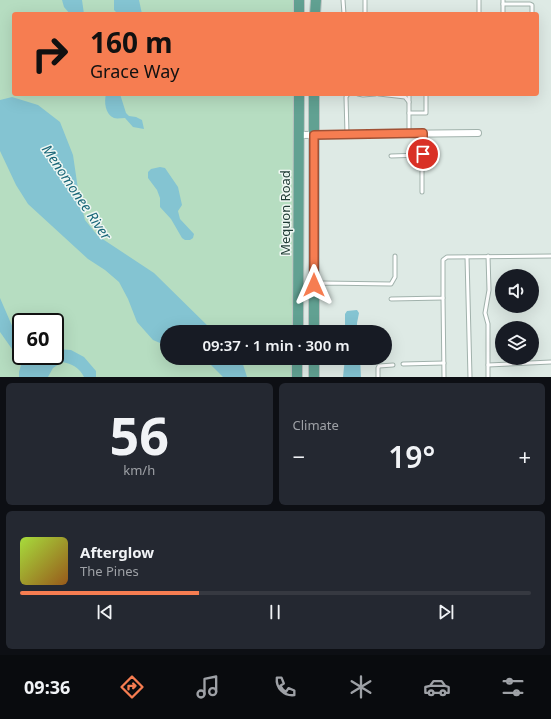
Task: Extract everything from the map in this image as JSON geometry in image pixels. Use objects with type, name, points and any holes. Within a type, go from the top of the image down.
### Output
[{"type":"main road","points":[[299,0],[299,12]]},
{"type":"main road","points":[[315,12],[316,0]]},
{"type":"main road","name":"Mequon Road","points":[[298,325],[299,96]]},
{"type":"main road","points":[[314,96],[314,325]]},
{"type":"main road","points":[[298,285],[314,285]]},
{"type":"main road","points":[[297,365],[297,377]]},
{"type":"main road","points":[[314,365],[314,377]]},
{"type":"street","points":[[299,135],[478,132]]},
{"type":"lane","points":[[343,0],[344,12]]},
{"type":"lane","points":[[365,0],[365,12]]},
{"type":"lane","points":[[479,0],[479,12]]},
{"type":"lane","points":[[503,2],[530,4],[532,5],[532,12]]},
{"type":"lane","points":[[346,134],[347,96]]},
{"type":"lane","points":[[396,96],[405,97],[409,102]]},
{"type":"lane","points":[[409,96],[409,133]]},
{"type":"lane","points":[[409,113],[426,113],[426,96]]},
{"type":"lane","points":[[422,192],[423,133]]},
{"type":"lane","points":[[391,156],[422,155]]},
{"type":"lane","points":[[314,285],[323,283],[391,284],[395,277],[395,256]]},
{"type":"lane","points":[[488,256],[489,290],[485,313],[488,324],[488,377]]},
{"type":"lane","points":[[444,377],[444,258],[551,256]]},
{"type":"lane","points":[[467,257],[470,377]]},
{"type":"lane","points":[[391,300],[443,298]]},
{"type":"lane","points":[[488,365],[551,362]]},
{"type":"lane","points":[[403,364],[444,364]]},
{"type":"lane","points":[[378,377],[379,366],[393,365]]},
{"type":"green space","points":[[0,0],[295,0],[295,12],[12,12],[12,96],[295,96],[298,325],[160,325],[160,365],[297,365],[297,377],[0,377]]},
{"type":"water","points":[[62,0],[82,0],[84,12],[68,12],[64,7]]},
{"type":"water","points":[[114,0],[139,0],[142,12],[116,12],[114,10]]},
{"type":"water","points":[[106,96],[121,96],[126,113],[129,116],[142,120],[144,129],[133,127],[125,118],[115,118],[111,116],[107,111]]},
{"type":"water","name":"Menomonee River","points":[[12,97],[38,105],[60,122],[73,155],[79,196],[85,220],[98,236],[154,273],[207,325],[160,325],[160,343],[153,340],[137,322],[128,299],[119,282],[105,270],[88,259],[28,204],[16,185],[0,151],[0,100]]},
{"type":"water","points":[[160,167],[165,168],[178,187],[182,205],[178,211],[180,219],[194,234],[193,238],[190,240],[185,240],[182,238],[171,219],[160,207],[160,198],[157,190],[148,178],[148,172],[151,169]]},
{"type":"water","points":[[0,298],[12,326],[12,349],[0,332]]},
{"type":"water","points":[[357,310],[359,313],[357,325],[345,325],[345,314],[347,311]]},
{"type":"water","points":[[64,350],[71,350],[84,357],[96,371],[96,377],[84,377],[75,366],[64,363]]},
{"type":"water","points":[[21,365],[58,365],[53,368],[48,377],[19,377]]},
{"type":"water","points":[[211,365],[243,365],[247,377],[223,377]]},
{"type":"water","points":[[344,365],[360,365],[361,377],[343,377]]},
{"type":"route","points":[[314,285],[314,135],[423,133],[423,154]]}]
